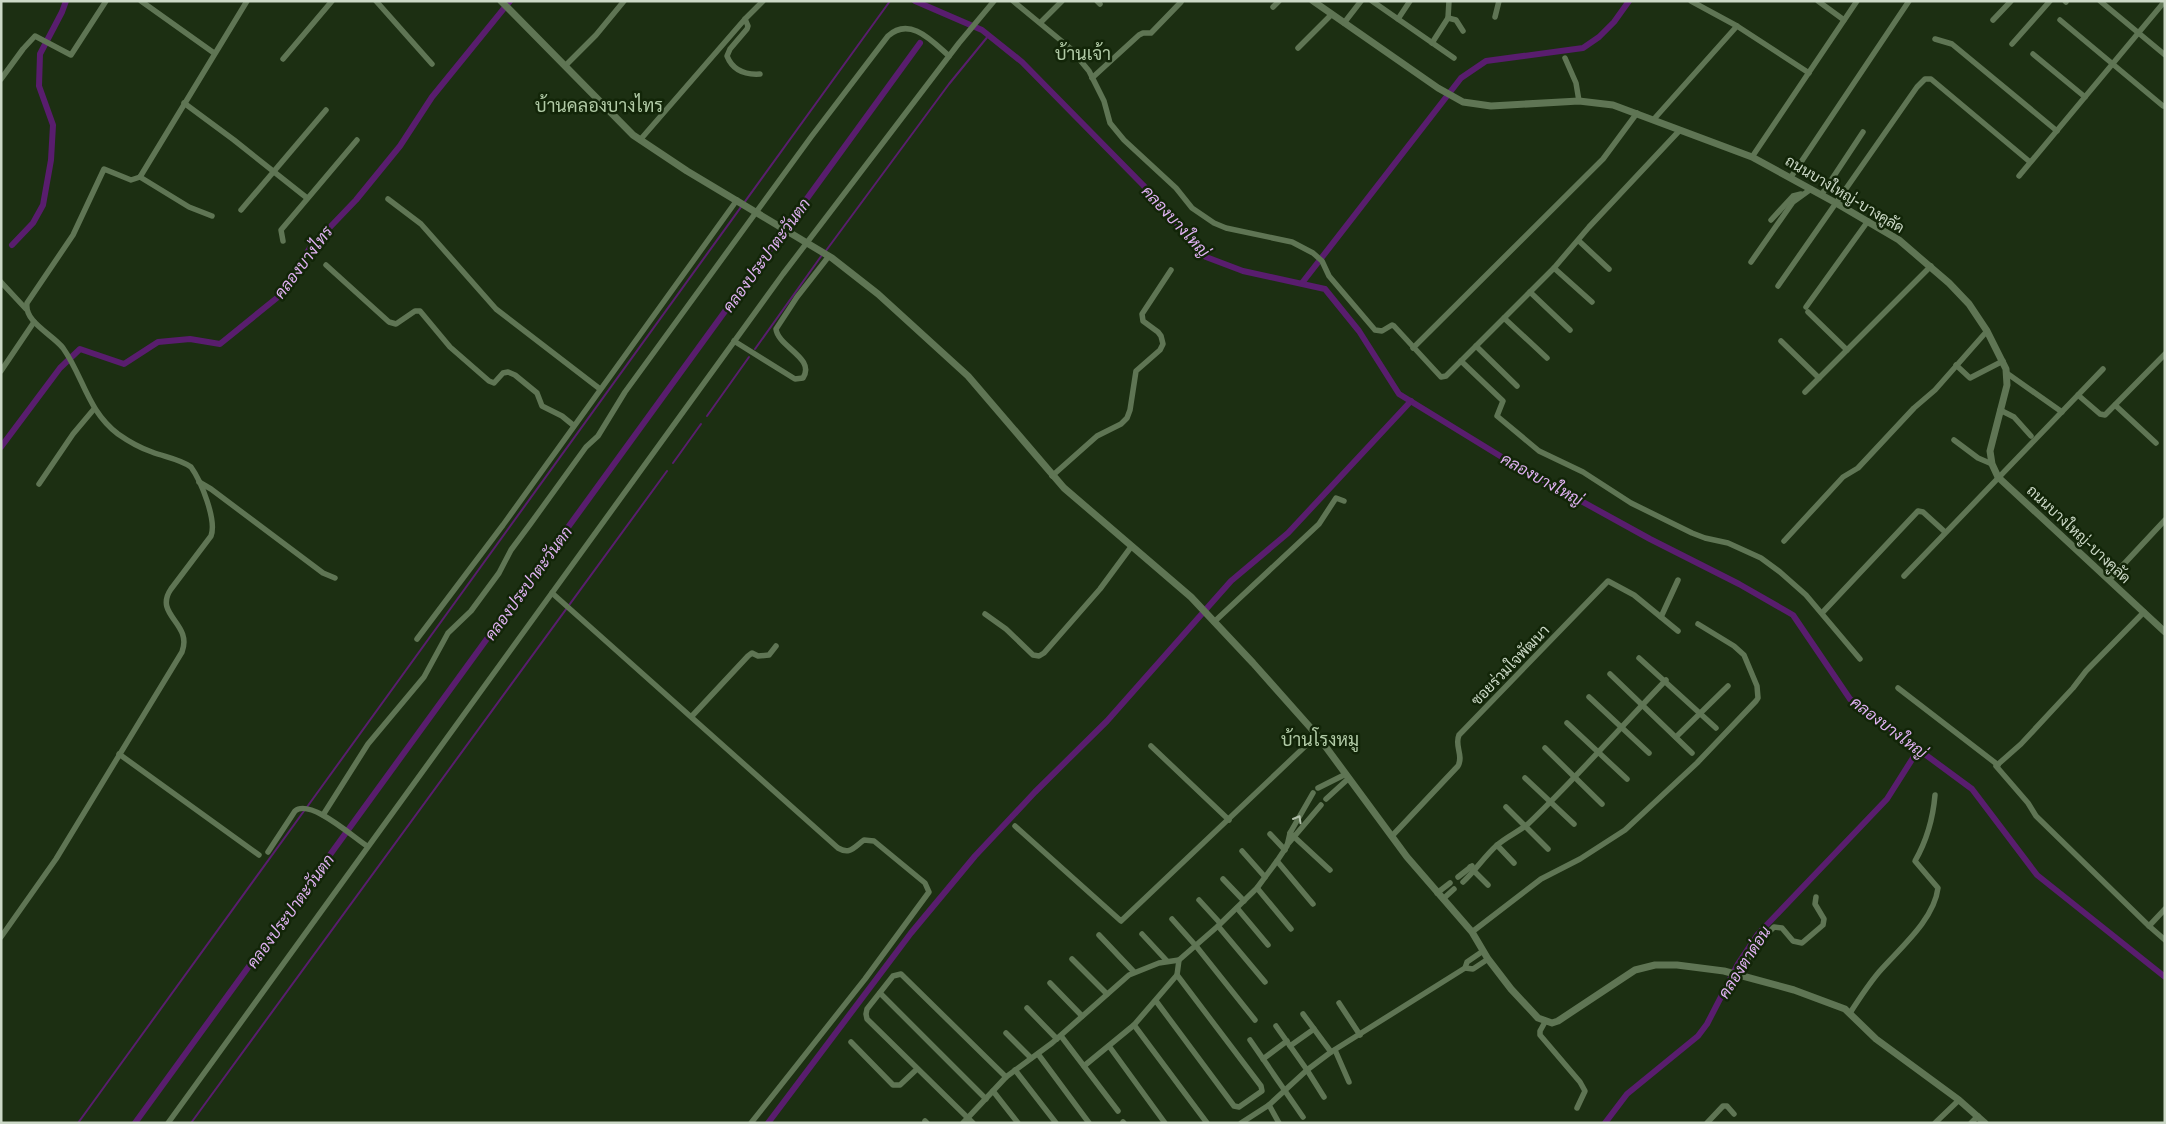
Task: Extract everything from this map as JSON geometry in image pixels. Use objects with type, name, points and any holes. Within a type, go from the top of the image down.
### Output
[{"type":"street","points":[[1,79],[35,36],[71,55],[106,1]]},
{"type":"street","points":[[141,1],[214,53]]},
{"type":"street","points":[[26,309],[30,297],[73,234],[104,168],[131,180],[140,177],[247,1]]},
{"type":"street","points":[[283,59],[332,1]]},
{"type":"street","points":[[376,1],[432,64]]},
{"type":"street","points":[[501,1],[640,140],[664,157],[826,254],[878,294],[968,376],[1052,476],[1076,501],[1194,600],[1317,735],[1392,836],[1437,893],[1472,932],[1488,959],[1538,1018],[1545,1022],[1552,1023],[1558,1021],[1619,978],[1644,967],[1677,965],[1724,971],[1794,990],[1840,1006],[1850,1013],[1876,1039],[1958,1100],[1985,1123]]},
{"type":"street","points":[[565,66],[596,36],[624,1]]},
{"type":"street","points":[[640,140],[745,19],[763,1]]},
{"type":"street","points":[[168,1123],[365,844],[552,593],[734,342],[949,56],[994,1]]},
{"type":"street","points":[[1013,1],[1041,22],[1070,48],[1092,78],[1104,101],[1110,123],[1124,140],[1176,188],[1192,208],[1214,223],[1226,228],[1292,242],[1313,253],[1322,261],[1330,276],[1375,330],[1382,331],[1392,325],[1441,377],[1446,376],[1554,268],[1680,130]]},
{"type":"street","points":[[1041,22],[1062,1]]},
{"type":"street","points":[[1273,7],[1279,1]]},
{"type":"street","name":"ถนนบางใหญ่-บางคูลัด","points":[[1313,1],[1438,88],[1469,104],[1491,106],[1579,101],[1613,105],[1752,157],[1822,194],[1899,240],[1930,266],[1969,304],[1987,331],[2003,361],[2008,374],[2007,385],[1991,444],[1992,464],[1998,477],[2165,632]]},
{"type":"street","points":[[1344,22],[1361,1]]},
{"type":"street","points":[[1372,1],[1454,58]]},
{"type":"street","points":[[1398,19],[1410,1]]},
{"type":"street","points":[[1432,43],[1448,18],[1449,1]]},
{"type":"street","points":[[1495,17],[1499,1]]},
{"type":"street","points":[[1691,1],[1737,26],[1809,73]]},
{"type":"street","points":[[1818,1],[1844,20]]},
{"type":"street","points":[[1752,157],[1856,1]]},
{"type":"street","points":[[1791,177],[1909,1]]},
{"type":"street","points":[[1993,20],[2011,1]]},
{"type":"street","points":[[2012,44],[2050,1]]},
{"type":"street","points":[[2100,1],[2165,55]]},
{"type":"street","points":[[1092,78],[1139,35],[1152,33],[1181,2]]},
{"type":"street","points":[[2019,176],[2164,2]]},
{"type":"street","points":[[1298,48],[1332,14]]},
{"type":"street","points":[[1448,18],[1456,20],[1463,31]]},
{"type":"street","points":[[745,19],[748,26],[747,29],[730,49],[727,56],[729,61],[740,72],[748,75],[760,74]]},
{"type":"street","points":[[2060,20],[2163,106]]},
{"type":"street","points":[[1654,119],[1737,26]]},
{"type":"street","points":[[324,816],[368,744],[424,677],[448,633],[471,610],[500,573],[511,550],[586,447],[598,436],[622,396],[756,211],[894,30],[906,27],[918,31],[949,56]]},
{"type":"street","points":[[1935,39],[1952,44],[2057,131]]},
{"type":"street","points":[[2034,54],[2085,97]]},
{"type":"street","points":[[1565,58],[1576,83],[1579,101]]},
{"type":"street","points":[[1,64],[8,70]]},
{"type":"street","points":[[1778,286],[1917,87],[1928,79],[2030,162]]},
{"type":"street","points":[[184,103],[307,198]]},
{"type":"street","points":[[241,210],[326,110]]},
{"type":"street","points":[[1413,348],[1603,159],[1637,113]]},
{"type":"street","points":[[1822,194],[1863,132]]},
{"type":"street","points":[[283,240],[281,230],[357,140]]},
{"type":"street","points":[[140,177],[189,208],[212,216]]},
{"type":"street","points":[[1751,262],[1794,202],[1812,189]]},
{"type":"street","points":[[1771,220],[1793,196],[1803,194]]},
{"type":"street","points":[[388,199],[421,224],[496,309],[600,389]]},
{"type":"street","points":[[417,639],[503,525],[573,425],[741,203]]},
{"type":"street","points":[[1847,350],[1807,310],[1868,221]]},
{"type":"street","points":[[1578,241],[1608,269]]},
{"type":"street","points":[[734,342],[795,379],[803,378],[806,371],[804,364],[797,354],[778,337],[776,329],[826,254]]},
{"type":"street","points":[[326,265],[389,322],[396,324],[415,311],[420,311],[450,347],[489,382],[494,382],[503,373],[508,372],[515,375],[537,393],[542,406],[562,416],[573,425]]},
{"type":"street","points":[[1805,392],[1930,266]]},
{"type":"street","points":[[1554,268],[1592,302]]},
{"type":"street","points":[[1052,476],[1097,436],[1121,424],[1127,418],[1136,371],[1160,350],[1163,344],[1161,336],[1143,320],[1142,314],[1171,270]]},
{"type":"street","points":[[1,282],[26,309],[34,322],[50,334],[63,348],[94,409],[118,434],[152,452],[186,463],[194,471],[211,516],[213,528],[211,536],[171,590],[166,600],[168,610],[184,635],[184,646],[56,859],[1,936]]},
{"type":"street","points":[[1530,292],[1570,330]]},
{"type":"street","points":[[1504,318],[1547,358]]},
{"type":"street","points":[[1,371],[34,322]]},
{"type":"street","points":[[1784,541],[1842,477],[1858,468],[1914,408],[1935,390],[1987,331]]},
{"type":"street","points":[[1781,340],[1819,378]]},
{"type":"street","points":[[1476,346],[1517,386]]},
{"type":"street","points":[[2078,395],[2103,416],[2165,354]]},
{"type":"street","points":[[1461,361],[1503,402],[1496,414],[1499,419],[1539,451],[1583,472],[1631,503],[1692,533],[1728,543],[1761,558],[1780,572],[1822,613],[1860,658]]},
{"type":"street","points":[[1956,365],[1970,378],[2003,361]]},
{"type":"street","points":[[1904,576],[2103,368]]},
{"type":"street","points":[[2008,374],[2062,412]]},
{"type":"street","points":[[2115,405],[2156,442]]},
{"type":"street","points":[[39,484],[73,434],[94,409]]},
{"type":"street","points":[[2000,410],[2014,418],[2031,436]]},
{"type":"street","points":[[1954,440],[1978,458],[1992,464]]},
{"type":"street","points":[[199,482],[323,573],[335,578]]},
{"type":"street","points":[[1214,622],[1319,524],[1333,501],[1339,498],[1344,501]]},
{"type":"street","points":[[1822,613],[1918,511],[1923,512],[1945,532]]},
{"type":"street","points":[[2109,580],[2165,520]]},
{"type":"street","points":[[985,614],[1006,629],[1033,655],[1039,656],[1044,653],[1090,601],[1132,547]]},
{"type":"street","points":[[1661,617],[1678,580]]},
{"type":"street","name":"ซอยร่วมใจพัฒนา","points":[[1392,836],[1458,766],[1461,758],[1457,741],[1459,735],[1608,581],[1634,595],[1678,631]]},
{"type":"street","points":[[552,593],[838,848],[844,852],[850,851],[864,840],[874,841],[926,883],[929,888],[929,892],[865,978],[751,1123]]},
{"type":"street","points":[[2144,612],[2086,671],[2074,688],[2021,744],[1998,764],[1996,768],[2028,803],[2036,816],[2165,940]]},
{"type":"street","points":[[1472,932],[1541,879],[1580,859],[1625,830],[1697,763],[1756,701],[1758,698],[1757,686],[1744,655],[1734,646],[1698,624]]},
{"type":"street","points":[[692,716],[748,656],[752,654],[758,656],[769,655],[776,646]]},
{"type":"street","points":[[1639,658],[1666,680],[1716,728]]},
{"type":"street","points":[[1610,674],[1692,753]]},
{"type":"street","points":[[1458,877],[1473,869],[1497,845],[1526,826],[1666,680]]},
{"type":"street","points":[[1676,737],[1728,686]]},
{"type":"street","points":[[1898,688],[1998,764]]},
{"type":"street","points":[[1589,697],[1649,753]]},
{"type":"street","points":[[1567,723],[1626,779]]},
{"type":"street","points":[[1015,826],[1122,921],[1317,735]]},
{"type":"street","points":[[1151,746],[1229,820]]},
{"type":"street","points":[[1545,748],[1602,804]]},
{"type":"street","points":[[119,754],[260,855]]},
{"type":"street","points":[[1286,848],[1290,833],[1316,791],[1348,776]]},
{"type":"street","points":[[1326,799],[1348,776]]},
{"type":"street","points":[[1525,778],[1574,824]]},
{"type":"street","points":[[1850,1013],[1881,970],[1901,950],[1936,901],[1938,888],[1915,861],[1924,845],[1933,817],[1935,794]]},
{"type":"street","points":[[963,1123],[1006,1077],[1059,1037],[1134,972],[1167,961],[1179,960],[1196,946],[1257,888],[1321,805]]},
{"type":"street","points":[[1506,807],[1548,849]]},
{"type":"street","points":[[268,852],[297,808],[309,808],[365,844]]},
{"type":"street","points":[[1290,833],[1330,870]]},
{"type":"street","points":[[1270,834],[1286,848]]},
{"type":"street","points":[[1497,845],[1514,863]]},
{"type":"street","points":[[1242,852],[1265,877]]},
{"type":"street","points":[[1277,861],[1313,904]]},
{"type":"street","points":[[1463,882],[1473,869]]},
{"type":"street","points":[[1473,869],[1488,885]]},
{"type":"street","points":[[1223,879],[1244,901]]},
{"type":"street","points":[[1437,893],[1450,883]]},
{"type":"street","points":[[1257,888],[1290,929]]},
{"type":"street","points":[[1443,899],[1454,889]]},
{"type":"street","points":[[1739,975],[1753,948],[1774,927],[1779,926],[1793,941],[1802,943],[1823,925],[1824,919],[1815,904],[1816,897]]},
{"type":"street","points":[[1199,900],[1265,982]]},
{"type":"street","points":[[1237,908],[1268,945]]},
{"type":"street","points":[[2149,926],[2165,909]]},
{"type":"street","points":[[1172,919],[1255,1020]]},
{"type":"street","points":[[1142,934],[1167,961]]},
{"type":"street","points":[[1099,935],[1134,972]]},
{"type":"street","points":[[1244,1122],[1270,1105],[1307,1070],[1333,1051],[1465,968],[1467,962],[1483,951]]},
{"type":"street","points":[[1072,959],[1107,994]]},
{"type":"street","points":[[1465,968],[1473,969],[1488,959]]},
{"type":"street","points":[[1084,1066],[1134,1025],[1156,1001],[1177,975],[1179,960]]},
{"type":"street","points":[[973,1123],[867,1019],[867,1009],[893,976],[901,974],[1006,1077]]},
{"type":"street","points":[[1156,1001],[1234,1106],[1239,1107],[1262,1091],[1261,1086],[1177,975]]},
{"type":"street","points":[[1050,983],[1082,1016]]},
{"type":"street","points":[[880,993],[986,1099]]},
{"type":"street","points":[[1338,1004],[1360,1035]]},
{"type":"street","points":[[1027,1008],[1059,1037],[1118,1111]]},
{"type":"street","points":[[1303,1014],[1333,1051],[1349,1082]]},
{"type":"street","points":[[1545,1022],[1540,1036],[1584,1088],[1585,1095],[1577,1108]]},
{"type":"street","points":[[1134,1025],[1207,1123]]},
{"type":"street","points":[[1276,1026],[1324,1097]]},
{"type":"street","points":[[1263,1059],[1314,1029]]},
{"type":"street","points":[[1006,1033],[1031,1058]]},
{"type":"street","points":[[1250,1040],[1303,1117]]},
{"type":"street","points":[[852,1042],[893,1085],[900,1085],[917,1069]]},
{"type":"street","points":[[1109,1046],[1165,1123]]},
{"type":"street","points":[[1038,1054],[1089,1123]]},
{"type":"street","points":[[1015,1070],[1056,1123]]},
{"type":"street","points":[[993,1091],[1018,1123]]},
{"type":"street","points":[[1935,1123],[1958,1100]]},
{"type":"street","points":[[1270,1105],[1279,1123]]},
{"type":"street","points":[[1707,1123],[1723,1106],[1727,1106],[1734,1114]]},
{"type":"street","points":[[1971,1123],[1978,1116]]},
{"type":"waterway","points":[[12,245],[33,223],[43,205],[51,160],[53,125],[39,86],[40,54],[66,1]]},
{"type":"waterway","name":"คลองบางไทร","points":[[1,447],[60,368],[80,349],[124,364],[158,342],[190,339],[220,344],[278,297],[310,248],[356,200],[400,146],[432,97],[510,1]]},
{"type":"waterway","points":[[307,807],[890,1]]},
{"type":"waterway","name":"คลองบางใหญ่","points":[[915,1],[982,30],[1022,62],[1143,185],[1206,257],[1243,271],[1325,289],[1359,331],[1399,394],[1505,459],[1650,539],[1739,584],[1793,615],[1850,699],[1972,789],[2037,875],[2165,977]]},
{"type":"waterway","points":[[1302,283],[1461,78],[1486,61],[1583,48],[1599,37],[1614,22],[1629,1]]},
{"type":"waterway","points":[[825,252],[949,84],[989,35]]},
{"type":"waterway","name":"คลองประปาตะวันตก","points":[[135,1123],[920,43]]},
{"type":"waterway","points":[[755,349],[822,255]]},
{"type":"waterway","points":[[707,416],[749,357]]},
{"type":"waterway","points":[[768,1123],[911,933],[975,856],[1035,792],[1107,721],[1231,581],[1288,533],[1411,401]]},
{"type":"waterway","points":[[673,463],[701,424]]},
{"type":"waterway","points":[[191,1123],[667,471]]},
{"type":"waterway","name":"คลองตาด่อน","points":[[1605,1123],[1627,1094],[1698,1036],[1707,1024],[1738,964],[1758,934],[1887,799],[1918,750]]},
{"type":"waterway","points":[[78,1123],[304,811]]},
{"type":"district","name":"บ้านเจ้า","points":[[1083,53]]},
{"type":"district","name":"บ้านคลองบางไทร","points":[[599,105]]},
{"type":"district","name":"บ้านโรงหมู","points":[[1320,739]]}]
